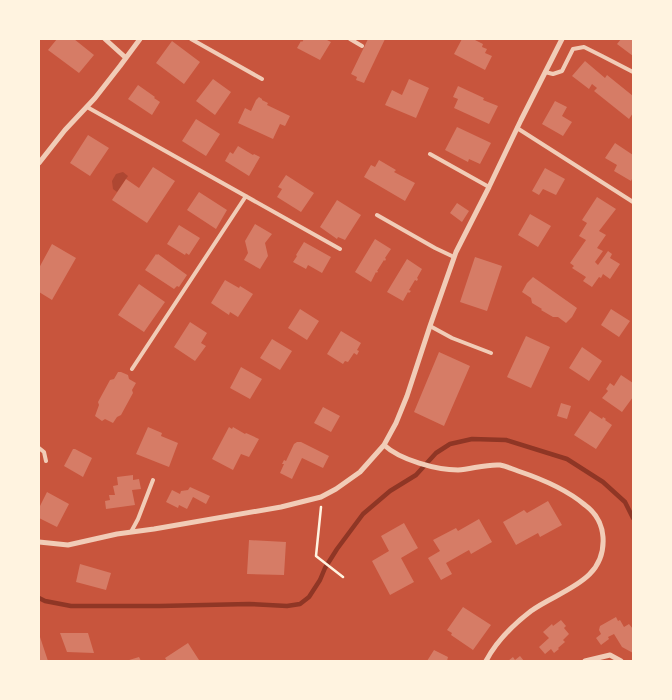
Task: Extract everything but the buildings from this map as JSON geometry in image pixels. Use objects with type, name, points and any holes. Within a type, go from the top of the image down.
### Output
[{"type":"street","points":[[105,39],[126,58]]},
{"type":"street","points":[[39,163],[65,130],[87,107],[140,39]]},
{"type":"street","points":[[39,542],[68,544],[281,507],[322,496],[360,472],[384,445],[396,423],[407,396],[454,256],[562,39]]},
{"type":"street","points":[[384,445],[390,450],[414,461],[436,468],[460,470],[484,466],[500,466],[524,473],[575,497],[594,513],[602,529],[603,546],[596,569],[579,584],[544,603],[519,621],[486,661]]},
{"type":"street","points":[[585,661],[610,655],[621,661]]},
{"type":"lane","points":[[191,39],[262,79]]},
{"type":"lane","points":[[350,39],[362,46]]},
{"type":"lane","points":[[545,72],[553,74],[562,71],[573,49],[584,48],[633,72]]},
{"type":"lane","points":[[87,107],[340,250]]},
{"type":"lane","points":[[517,128],[633,202]]},
{"type":"lane","points":[[430,154],[489,187]]},
{"type":"lane","points":[[132,368],[246,196]]},
{"type":"lane","points":[[377,215],[435,248],[454,256]]},
{"type":"lane","points":[[430,326],[452,338],[491,352]]},
{"type":"lane","points":[[39,448],[44,452],[46,462]]},
{"type":"lane","points":[[131,532],[153,480]]},
{"type":"path","points":[[322,496],[316,556],[343,577]]},
{"type":"shaded area","points":[[123,172],[128,176],[117,192],[113,189],[112,181],[116,174]]},
{"type":"waterway","points":[[39,598],[71,606],[249,604],[287,606],[300,604],[309,597],[337,549],[363,514],[390,491],[416,475],[436,453],[450,444],[472,439],[506,440],[567,459],[603,482],[625,502],[633,518]]}]
